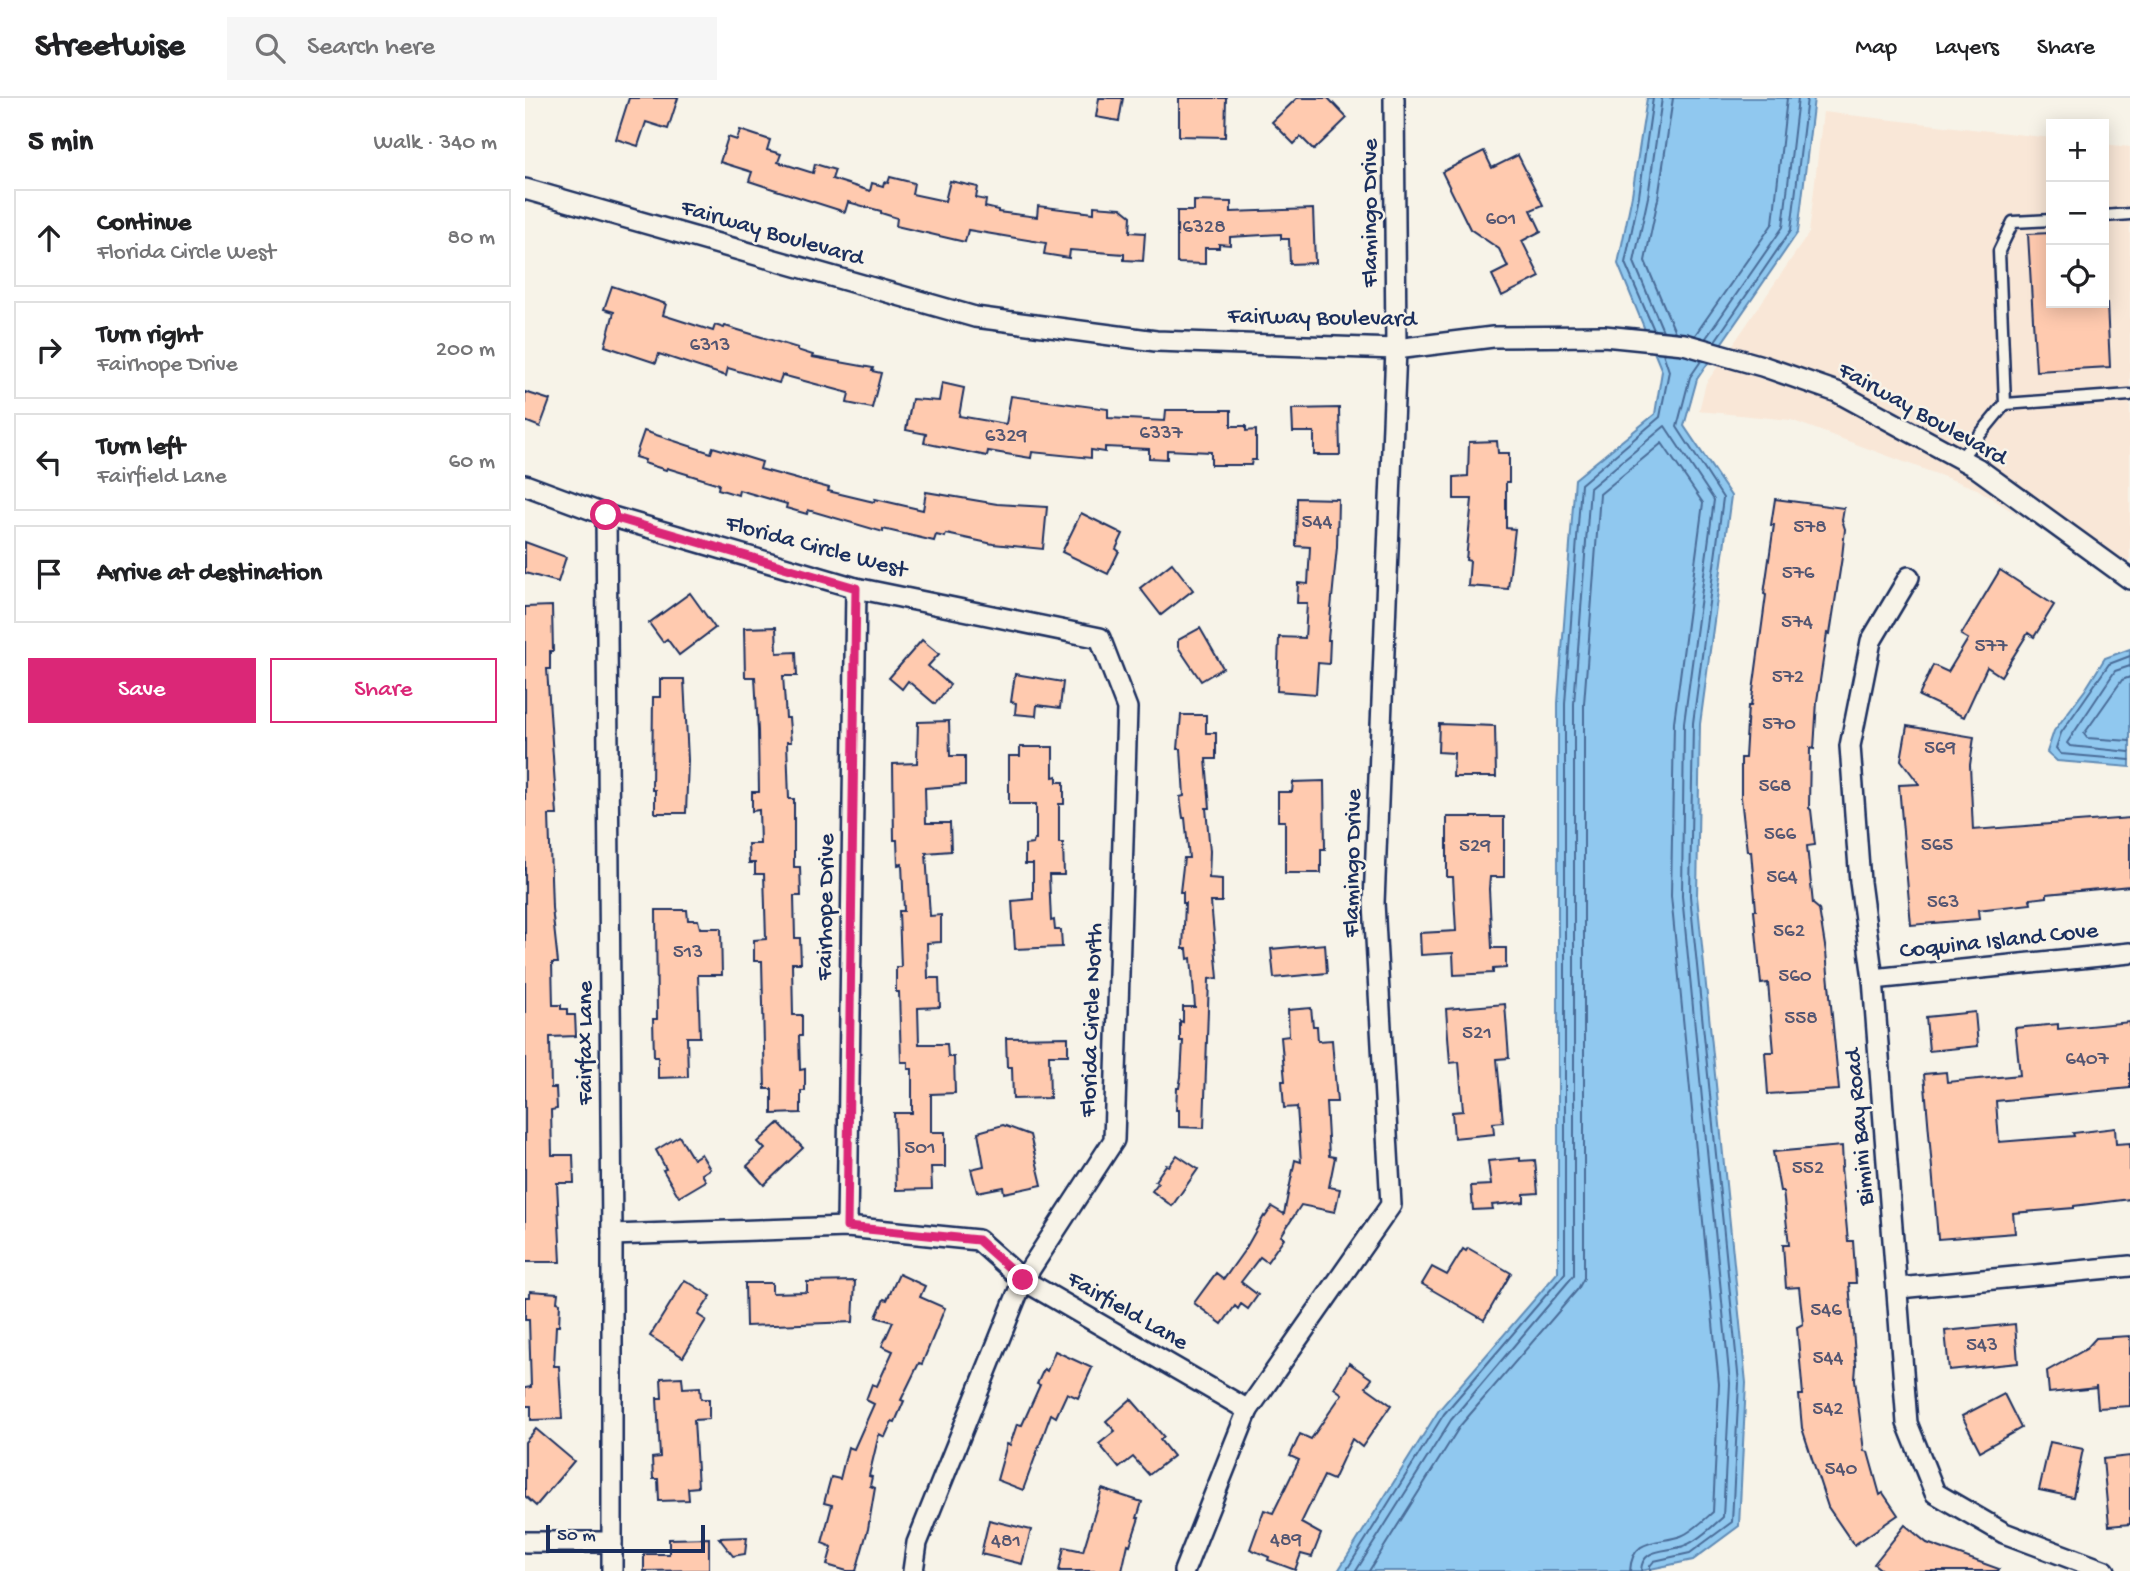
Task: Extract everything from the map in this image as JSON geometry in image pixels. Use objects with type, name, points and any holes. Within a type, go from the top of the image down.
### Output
[{"type":"street","name":"Flamingo Drive","points":[[1184,1571],[1248,1410],[1391,1205],[1374,903],[1396,349],[1394,98]]},
{"type":"street","name":"Fairway Boulevard","points":[[525,189],[975,317],[1156,341],[1396,349],[1493,337],[1604,336],[1684,344],[1762,366],[1837,392],[1977,468],[2126,574]]},
{"type":"street","name":"Florida Circle West","points":[[525,485],[606,515],[856,588],[1100,638]]},
{"type":"street","name":"Fairfax Lane","points":[[606,515],[612,1571]]},
{"type":"street","name":"Bimini Bay Road","points":[[1909,577],[1871,641],[1850,746],[1860,882],[1873,979],[1899,1288],[1907,1423],[1935,1493],[2004,1532],[2105,1571]]},
{"type":"street","name":"Fairhope Drive","points":[[847,1227],[856,588]]},
{"type":"street","name":"Florida Circle North","points":[[913,1571],[916,1543],[1023,1280],[1114,1140],[1127,708],[1100,638]]},
{"type":"street","name":"Coquina Island Cove","points":[[1873,979],[2130,953]]},
{"type":"street","name":"Fairfield Lane","points":[[612,1235],[847,1227],[978,1240],[1023,1280],[1248,1410]]},
{"type":"street","points":[[1899,1288],[2130,1266]]},
{"type":"street","points":[[525,1542],[612,1542]]},
{"type":"lane","points":[[2109,216],[2130,214]]},
{"type":"lane","points":[[1961,459],[2005,404],[1999,251],[2013,222],[2046,220]]},
{"type":"lane","points":[[2005,404],[2130,395]]},
{"type":"shaded area","points":[[1823,112],[2046,137],[2046,308],[2109,308],[2109,145],[2130,147],[2130,562],[2124,561],[1985,460],[1915,421],[1842,382],[1732,346],[1809,233]]},
{"type":"shaded area","points":[[1719,365],[1832,402],[1969,477],[2026,520],[1977,489],[1791,420],[1699,411],[1706,383]]},
{"type":"water","points":[[1647,98],[1814,98],[1798,232],[1697,379],[1684,426],[1731,496],[1700,724],[1697,896],[1746,1383],[1739,1526],[1693,1560],[1641,1571],[1338,1571],[1439,1410],[1558,1272],[1558,703],[1575,479],[1655,414],[1662,371],[1618,264]]},
{"type":"water","points":[[2130,649],[2130,767],[2057,761],[2047,752],[2054,731],[2105,658]]},
{"type":"building","points":[[629,98],[678,98],[668,129],[646,122],[638,146],[616,139]]},
{"type":"building","points":[[1099,98],[1123,98],[1119,121],[1096,117]]},
{"type":"building","points":[[1179,98],[1226,98],[1225,137],[1179,136]]},
{"type":"building","points":[[1297,98],[1328,98],[1347,118],[1314,150],[1301,137],[1294,144],[1272,122]]},
{"type":"building","points":[[740,130],[770,140],[767,150],[781,154],[778,162],[813,173],[815,164],[835,170],[832,179],[870,191],[872,183],[883,186],[884,182],[888,183],[890,177],[914,183],[912,194],[945,201],[950,181],[978,187],[976,198],[986,200],[985,207],[998,212],[1037,217],[1038,206],[1094,213],[1094,206],[1121,208],[1131,216],[1130,232],[1145,233],[1143,261],[1124,260],[1124,254],[1070,250],[1069,258],[1044,254],[1046,243],[968,230],[965,242],[896,226],[897,218],[881,211],[848,202],[845,212],[773,189],[749,181],[752,172],[720,162],[728,137],[737,140]]},
{"type":"building","points":[[1484,151],[1492,168],[1518,155],[1543,205],[1531,210],[1541,231],[1522,241],[1540,277],[1502,296],[1492,275],[1508,267],[1499,249],[1470,229],[1442,172]]},
{"type":"building","points":[[1194,201],[1231,202],[1231,212],[1313,209],[1315,263],[1290,264],[1289,239],[1281,239],[1281,234],[1230,237],[1230,245],[1219,244],[1219,248],[1205,248],[1205,264],[1177,263],[1177,211],[1194,211]]},
{"type":"building","points":[[2046,233],[2046,308],[2107,308],[2110,367],[2036,371],[2028,234]]},
{"type":"building","points":[[612,286],[666,304],[663,315],[713,331],[715,325],[725,326],[798,348],[797,350],[813,355],[812,357],[873,368],[872,371],[881,373],[872,408],[847,403],[849,393],[782,375],[779,383],[728,368],[726,376],[659,354],[656,363],[605,346],[614,312],[604,309]]},
{"type":"building","points":[[942,383],[964,388],[959,416],[1006,424],[1011,396],[1108,409],[1108,418],[1165,421],[1166,410],[1231,410],[1231,426],[1246,426],[1246,431],[1256,430],[1256,460],[1252,460],[1251,465],[1211,465],[1211,452],[1167,450],[1167,459],[1149,458],[1149,449],[1105,447],[1105,452],[1091,450],[1091,458],[1032,452],[1031,458],[988,451],[987,456],[924,443],[926,434],[906,430],[912,399],[939,401]]},
{"type":"building","points":[[525,392],[550,400],[540,427],[525,421]]},
{"type":"building","points":[[1339,408],[1340,455],[1314,455],[1314,432],[1293,432],[1292,409]]},
{"type":"building","points":[[644,431],[711,453],[713,447],[762,462],[760,469],[829,488],[828,491],[874,502],[875,499],[923,510],[926,492],[997,504],[1047,507],[1043,549],[993,544],[946,534],[945,537],[936,535],[934,541],[883,529],[883,532],[808,510],[807,514],[786,508],[787,504],[739,490],[738,495],[718,489],[719,484],[644,463],[645,460],[635,457]]},
{"type":"building","points":[[1497,441],[1498,453],[1509,453],[1506,528],[1515,529],[1508,589],[1468,586],[1470,561],[1466,560],[1472,499],[1454,499],[1454,477],[1468,476],[1469,442]]},
{"type":"building","points":[[1297,498],[1338,499],[1337,547],[1328,640],[1329,664],[1318,663],[1316,694],[1277,691],[1279,637],[1305,638],[1307,603],[1297,603],[1298,583],[1308,584],[1310,547],[1296,546]]},
{"type":"building","points":[[1775,499],[1844,508],[1842,557],[1817,701],[1814,749],[1810,748],[1809,808],[1815,845],[1807,846],[1813,904],[1819,909],[1826,952],[1839,1090],[1768,1094],[1765,1052],[1774,1052],[1768,983],[1761,984],[1751,851],[1747,851],[1741,797],[1741,758],[1745,758],[1748,706],[1751,706],[1766,595]]},
{"type":"building","points":[[1081,513],[1123,534],[1116,549],[1119,551],[1108,574],[1062,552]]},
{"type":"building","points":[[525,542],[566,557],[558,582],[525,573]]},
{"type":"building","points":[[1172,563],[1193,590],[1161,615],[1140,588]]},
{"type":"building","points":[[2000,570],[2054,605],[2034,637],[2028,633],[2001,676],[1987,667],[1964,717],[1919,696],[1933,665],[1948,672],[1968,639],[1961,635]]},
{"type":"building","points":[[690,593],[715,628],[679,655],[667,639],[663,642],[649,623]]},
{"type":"building","points":[[552,606],[553,651],[550,651],[550,669],[547,669],[557,815],[549,815],[552,908],[558,963],[552,963],[553,1005],[561,1005],[561,1009],[567,1009],[567,1015],[575,1015],[576,1036],[550,1037],[551,1088],[556,1088],[557,1109],[551,1110],[552,1155],[573,1155],[574,1183],[557,1183],[561,1262],[525,1262],[525,607]]},
{"type":"building","points":[[776,627],[777,653],[796,652],[797,676],[783,676],[791,742],[787,742],[789,799],[794,799],[794,867],[800,867],[801,896],[794,896],[795,938],[800,938],[801,963],[792,963],[793,1015],[802,1015],[802,1036],[799,1036],[800,1070],[805,1069],[805,1091],[801,1091],[801,1113],[772,1114],[772,1089],[765,1089],[762,961],[754,961],[754,940],[766,939],[764,874],[755,874],[755,863],[749,863],[748,844],[760,844],[759,810],[752,811],[752,792],[759,792],[758,731],[755,677],[745,677],[744,628]]},
{"type":"building","points":[[1200,628],[1223,668],[1201,681],[1178,647],[1178,640]]},
{"type":"building","points":[[922,640],[939,654],[928,666],[950,685],[935,704],[908,681],[902,689],[889,678]]},
{"type":"building","points":[[1015,674],[1063,682],[1060,708],[1037,705],[1036,716],[1015,714],[1016,703],[1011,702]]},
{"type":"building","points":[[660,679],[684,679],[688,760],[686,813],[655,813],[655,790],[652,790],[653,697],[660,697]]},
{"type":"building","points":[[1181,715],[1206,715],[1206,733],[1216,733],[1216,759],[1206,759],[1210,808],[1206,808],[1210,851],[1209,878],[1222,879],[1222,902],[1211,902],[1218,978],[1209,979],[1204,1128],[1179,1127],[1179,1110],[1176,1110],[1183,1041],[1180,1041],[1180,1021],[1183,1022],[1183,1007],[1195,1007],[1191,958],[1188,959],[1187,949],[1183,949],[1185,903],[1183,892],[1180,892],[1184,858],[1189,858],[1180,797],[1184,796],[1181,749],[1178,749]]},
{"type":"building","points":[[949,721],[950,756],[965,756],[965,785],[925,788],[926,823],[950,823],[951,851],[926,853],[930,916],[941,915],[941,942],[927,943],[928,978],[939,978],[940,1007],[918,1008],[919,1044],[947,1044],[948,1057],[954,1057],[955,1093],[931,1094],[931,1132],[945,1132],[945,1167],[931,1167],[932,1189],[896,1190],[894,1113],[912,1113],[912,1069],[908,1069],[908,1062],[901,1062],[899,992],[896,992],[896,967],[901,967],[899,911],[904,911],[902,864],[898,865],[897,840],[894,840],[893,764],[917,763],[918,722]]},
{"type":"building","points":[[1439,724],[1495,726],[1496,777],[1453,777],[1454,753],[1438,752]]},
{"type":"building","points":[[1907,726],[1974,737],[1970,765],[1973,830],[2130,818],[2130,886],[2047,894],[2047,897],[2030,899],[2031,904],[1978,910],[1979,919],[1911,925],[1899,785],[1919,784],[1901,760]]},
{"type":"building","points":[[1020,747],[1053,747],[1053,777],[1057,776],[1057,782],[1064,782],[1064,804],[1059,804],[1059,843],[1063,843],[1064,875],[1049,875],[1051,921],[1054,920],[1055,930],[1061,930],[1062,947],[1015,949],[1012,901],[1033,899],[1033,864],[1025,864],[1025,845],[1033,844],[1036,840],[1036,804],[1009,804],[1009,756],[1020,756]]},
{"type":"building","points":[[1324,781],[1325,849],[1321,849],[1321,873],[1285,873],[1285,821],[1278,821],[1278,792],[1292,792],[1293,782]]},
{"type":"building","points":[[1447,817],[1504,817],[1504,877],[1490,877],[1489,889],[1492,948],[1506,948],[1506,968],[1493,969],[1493,973],[1454,975],[1453,953],[1421,955],[1420,933],[1456,931],[1453,877],[1447,877]]},
{"type":"building","points":[[656,910],[687,910],[688,920],[698,920],[700,928],[721,928],[722,975],[698,975],[700,1037],[687,1037],[688,1077],[658,1078],[658,1057],[654,1057],[653,1019],[657,1019]]},
{"type":"building","points":[[1325,944],[1327,973],[1274,978],[1271,949]]},
{"type":"building","points":[[1505,1004],[1509,1058],[1497,1059],[1503,1122],[1493,1123],[1494,1134],[1454,1138],[1452,1112],[1463,1111],[1459,1062],[1450,1063],[1446,1009]]},
{"type":"building","points":[[1311,1008],[1313,1026],[1317,1026],[1318,1041],[1332,1040],[1337,1102],[1326,1102],[1329,1156],[1335,1157],[1329,1187],[1340,1189],[1335,1212],[1301,1205],[1281,1236],[1284,1238],[1267,1262],[1260,1257],[1241,1282],[1258,1295],[1248,1309],[1241,1304],[1238,1309],[1235,1306],[1222,1324],[1194,1303],[1216,1273],[1224,1279],[1272,1207],[1284,1214],[1295,1160],[1301,1162],[1297,1107],[1284,1108],[1282,1081],[1285,1081],[1281,1037],[1289,1036],[1288,1010]]},
{"type":"building","points":[[1975,1012],[1978,1046],[1929,1051],[1926,1017]]},
{"type":"building","points":[[2130,1022],[2130,1088],[1996,1101],[1999,1142],[2074,1136],[2073,1133],[2115,1128],[2116,1144],[2130,1143],[2130,1199],[2074,1208],[2013,1213],[2015,1233],[1938,1239],[1924,1074],[1946,1072],[1947,1082],[2020,1075],[2015,1028],[2058,1024],[2058,1029]]},
{"type":"building","points":[[1068,1037],[1068,1055],[1049,1055],[1050,1098],[1013,1099],[1012,1067],[1007,1067],[1006,1038]]},
{"type":"building","points":[[779,1123],[803,1148],[764,1185],[747,1166],[765,1149],[758,1142]]},
{"type":"building","points":[[1003,1125],[1030,1135],[1042,1185],[1004,1193],[1003,1187],[977,1192],[971,1169],[984,1166],[978,1132]]},
{"type":"building","points":[[679,1136],[693,1159],[701,1154],[710,1169],[702,1174],[706,1181],[679,1197],[663,1170],[666,1169],[656,1150]]},
{"type":"building","points":[[1842,1146],[1841,1167],[1848,1241],[1853,1241],[1856,1283],[1849,1283],[1855,1379],[1864,1451],[1868,1452],[1880,1495],[1883,1493],[1898,1515],[1854,1545],[1828,1507],[1802,1428],[1799,1395],[1803,1395],[1797,1327],[1803,1324],[1799,1287],[1786,1288],[1783,1245],[1789,1245],[1783,1191],[1780,1191],[1773,1152]]},
{"type":"building","points":[[1177,1155],[1198,1169],[1172,1206],[1152,1191],[1166,1165],[1169,1166]]},
{"type":"building","points":[[1520,1158],[1520,1161],[1535,1160],[1538,1193],[1524,1194],[1524,1202],[1492,1205],[1493,1209],[1473,1210],[1471,1186],[1491,1185],[1488,1161]]},
{"type":"building","points":[[1468,1248],[1511,1273],[1484,1320],[1422,1284],[1432,1267],[1447,1275],[1463,1249],[1466,1251]]},
{"type":"building","points":[[899,1274],[925,1286],[920,1297],[945,1308],[922,1364],[919,1363],[901,1400],[904,1401],[895,1422],[892,1421],[885,1437],[879,1434],[869,1476],[872,1477],[870,1486],[875,1488],[868,1529],[856,1571],[847,1571],[827,1565],[832,1547],[822,1543],[832,1505],[824,1503],[831,1477],[840,1479],[848,1447],[854,1449],[874,1404],[866,1400],[872,1384],[877,1386],[893,1351],[882,1346],[893,1322],[876,1317]]},
{"type":"building","points":[[685,1280],[711,1296],[698,1315],[706,1320],[683,1357],[650,1336]]},
{"type":"building","points":[[855,1281],[853,1322],[746,1326],[745,1283],[772,1283],[772,1293],[807,1292],[807,1282]]},
{"type":"building","points":[[530,1291],[558,1293],[559,1326],[556,1326],[554,1366],[559,1366],[562,1419],[531,1420],[531,1406],[525,1406],[525,1388],[531,1387],[529,1320],[525,1320],[525,1297],[530,1297]]},
{"type":"building","points":[[2015,1324],[2018,1363],[1949,1370],[1945,1331]]},
{"type":"building","points":[[2130,1336],[2130,1406],[2098,1408],[2096,1385],[2096,1388],[2049,1393],[2047,1371],[2086,1349],[2096,1338]]},
{"type":"building","points":[[1055,1351],[1092,1368],[1078,1398],[1067,1393],[1056,1417],[1051,1414],[1023,1490],[997,1480],[1007,1444],[1010,1445],[1017,1424],[1022,1425],[1040,1385],[1037,1384],[1044,1369],[1047,1371]]},
{"type":"building","points":[[1349,1363],[1372,1379],[1366,1387],[1391,1405],[1362,1447],[1352,1439],[1333,1480],[1324,1476],[1301,1523],[1321,1534],[1312,1557],[1301,1554],[1295,1570],[1268,1560],[1269,1557],[1250,1549],[1264,1510],[1273,1513],[1299,1460],[1290,1456],[1300,1434],[1311,1439],[1342,1394],[1334,1388]]},
{"type":"building","points":[[682,1377],[683,1388],[700,1387],[701,1399],[709,1399],[709,1419],[694,1420],[698,1487],[688,1488],[689,1500],[659,1501],[658,1479],[653,1479],[652,1458],[660,1457],[657,1398],[662,1398],[661,1378]]},
{"type":"building","points":[[2004,1394],[2021,1428],[1980,1451],[1962,1416]]},
{"type":"building","points":[[1131,1399],[1164,1437],[1160,1440],[1173,1456],[1149,1475],[1133,1457],[1119,1468],[1099,1444],[1115,1431],[1106,1421]]},
{"type":"building","points":[[536,1429],[574,1461],[536,1506],[525,1496],[525,1442]]},
{"type":"building","points":[[2050,1442],[2083,1449],[2073,1497],[2039,1490]]},
{"type":"building","points":[[2130,1456],[2130,1524],[2109,1526],[2103,1459]]},
{"type":"building","points":[[1102,1489],[1142,1502],[1122,1571],[1059,1571],[1064,1547],[1083,1551]]},
{"type":"building","points":[[989,1520],[1031,1530],[1022,1564],[981,1554]]},
{"type":"building","points":[[1905,1525],[1927,1543],[1999,1569],[1883,1571],[1874,1564]]},
{"type":"building","points":[[747,1537],[745,1554],[733,1556],[719,1538]]},
{"type":"building","points":[[709,1538],[709,1570],[644,1571],[644,1554],[669,1554],[669,1539]]},
{"type":"route","points":[[606,515],[856,588],[847,1227],[978,1240],[1023,1280]]}]
